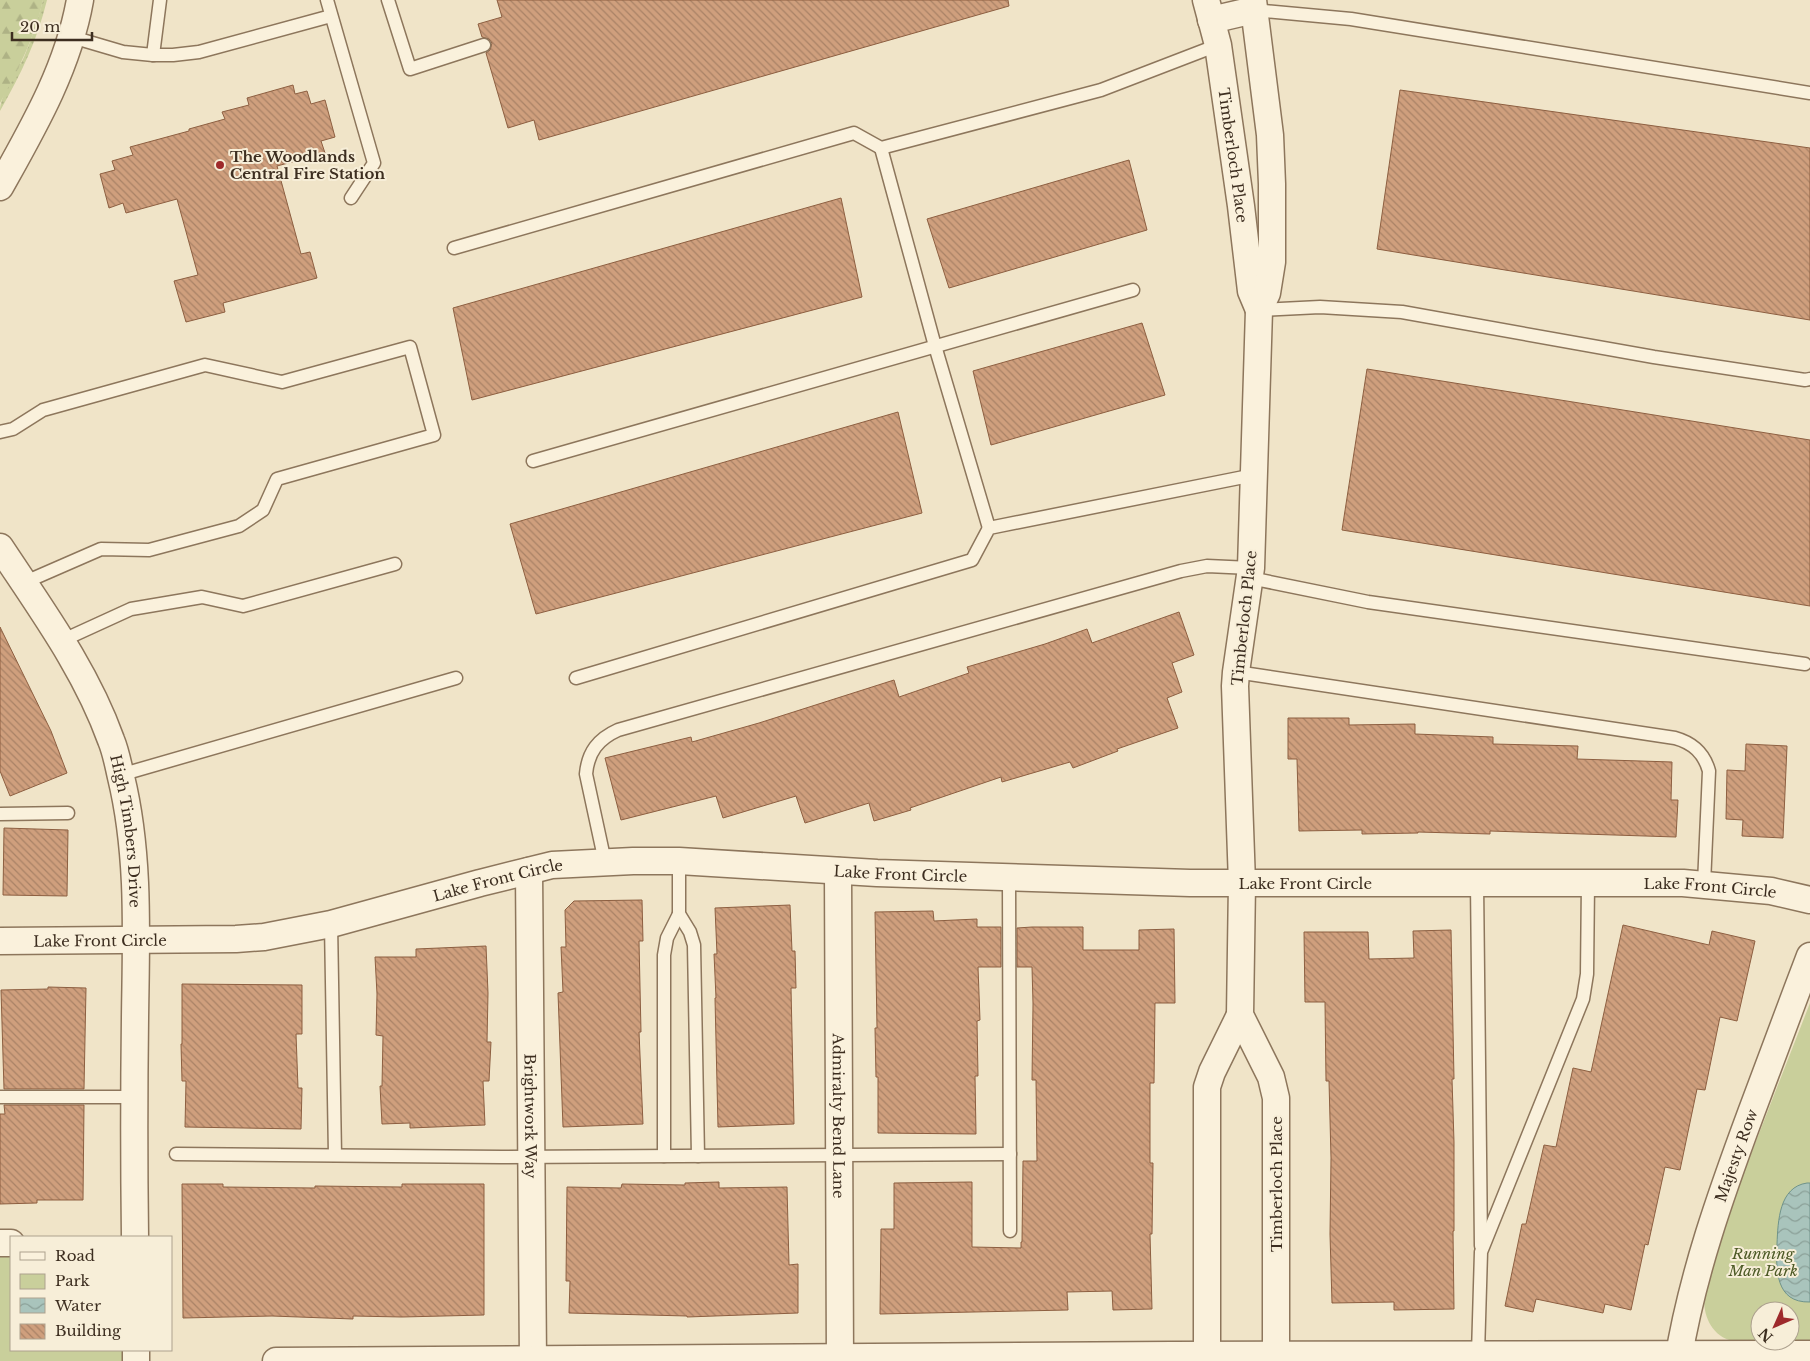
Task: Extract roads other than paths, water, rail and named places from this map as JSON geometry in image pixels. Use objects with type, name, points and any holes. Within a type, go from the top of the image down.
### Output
[{"type":"street","points":[[0,187],[56,80],[72,37],[80,0]]},
{"type":"street","points":[[1212,22],[1254,5]]},
{"type":"street","name":"Timberloch Place","points":[[1207,1358],[1207,1087],[1212,1072],[1240,1015],[1242,883],[1236,672],[1250,573],[1259,310],[1267,293],[1272,262],[1270,135],[1254,5]]},
{"type":"street","points":[[1212,22],[1258,40]]},
{"type":"street","name":"Timberloch Place","points":[[1212,22],[1241,206],[1251,291],[1259,310]]},
{"type":"street","name":"High Timbers Drive","points":[[0,547],[61,641],[98,707],[112,742],[128,814],[134,859],[136,940],[135,1236]]},
{"type":"street","name":"Lake Front Circle","points":[[0,941],[236,939],[264,937],[331,924],[552,865],[606,862],[679,861],[838,871],[1009,878],[1242,883],[1704,884],[1771,891],[1810,900]]},
{"type":"street","name":"Brightwork Way","points":[[529,871],[533,1360]]},
{"type":"street","name":"Admiralty Bend Lane","points":[[838,871],[840,1359]]},
{"type":"street","name":"Majesty Row","points":[[1678,1358],[1686,1313],[1709,1229],[1810,956]]},
{"type":"street","name":"Timberloch Place","points":[[1240,1015],[1271,1077],[1276,1098],[1276,1358]]},
{"type":"street","points":[[276,1361],[1276,1358],[1478,1354],[1678,1358],[1810,1354]]},
{"type":"lane","points":[[152,56],[160,0]]},
{"type":"lane","points":[[327,0],[374,163],[352,198]]},
{"type":"lane","points":[[388,0],[410,69],[484,45]]},
{"type":"lane","points":[[1254,5],[1810,93]]},
{"type":"lane","points":[[72,37],[112,50],[152,56],[173,56],[199,52],[331,16]]},
{"type":"lane","points":[[454,248],[854,133],[881,148],[1101,90],[1212,22]]},
{"type":"lane","points":[[576,678],[972,560],[989,528],[935,346],[881,148]]},
{"type":"lane","points":[[533,461],[1133,290]]},
{"type":"lane","points":[[1259,310],[1320,307],[1402,312],[1654,357],[1806,380],[1810,379]]},
{"type":"lane","points":[[0,432],[13,429],[43,410],[205,365],[282,382],[410,347],[434,435],[277,480],[263,510],[239,526],[149,550],[101,549],[23,583]]},
{"type":"lane","points":[[989,528],[1254,475]]},
{"type":"lane","points":[[61,641],[131,609],[202,597],[244,606],[395,564]]},
{"type":"lane","points":[[606,862],[586,774],[594,746],[618,730],[1189,569],[1207,566],[1250,573],[1368,602],[1805,664]]},
{"type":"lane","points":[[1236,672],[1675,738],[1691,744],[1702,755],[1709,771],[1704,884]]},
{"type":"lane","points":[[120,775],[456,678]]},
{"type":"lane","points":[[0,814],[68,813]]},
{"type":"lane","points":[[664,1156],[664,955],[667,938],[679,914],[679,861]]},
{"type":"lane","points":[[1009,878],[1010,1231]]},
{"type":"lane","points":[[1477,883],[1481,1252],[1478,1354]]},
{"type":"lane","points":[[1481,1252],[1583,999],[1588,974],[1588,883]]},
{"type":"lane","points":[[679,914],[690,932],[694,945],[698,1156]]},
{"type":"lane","points":[[331,924],[335,1155]]},
{"type":"lane","points":[[0,1097],[134,1097]]},
{"type":"lane","points":[[176,1154],[532,1157],[1010,1154]]},
{"type":"water","points":[[1810,1183],[1810,1302],[1798,1301],[1790,1297],[1784,1291],[1778,1274],[1778,1225],[1782,1206],[1785,1198],[1798,1186]]},
{"type":"place","name":"The Woodlands Central Fire Station","points":[[220,165]]},
{"type":"park label","name":"Running Man Park","points":[[1763,1262]]}]
